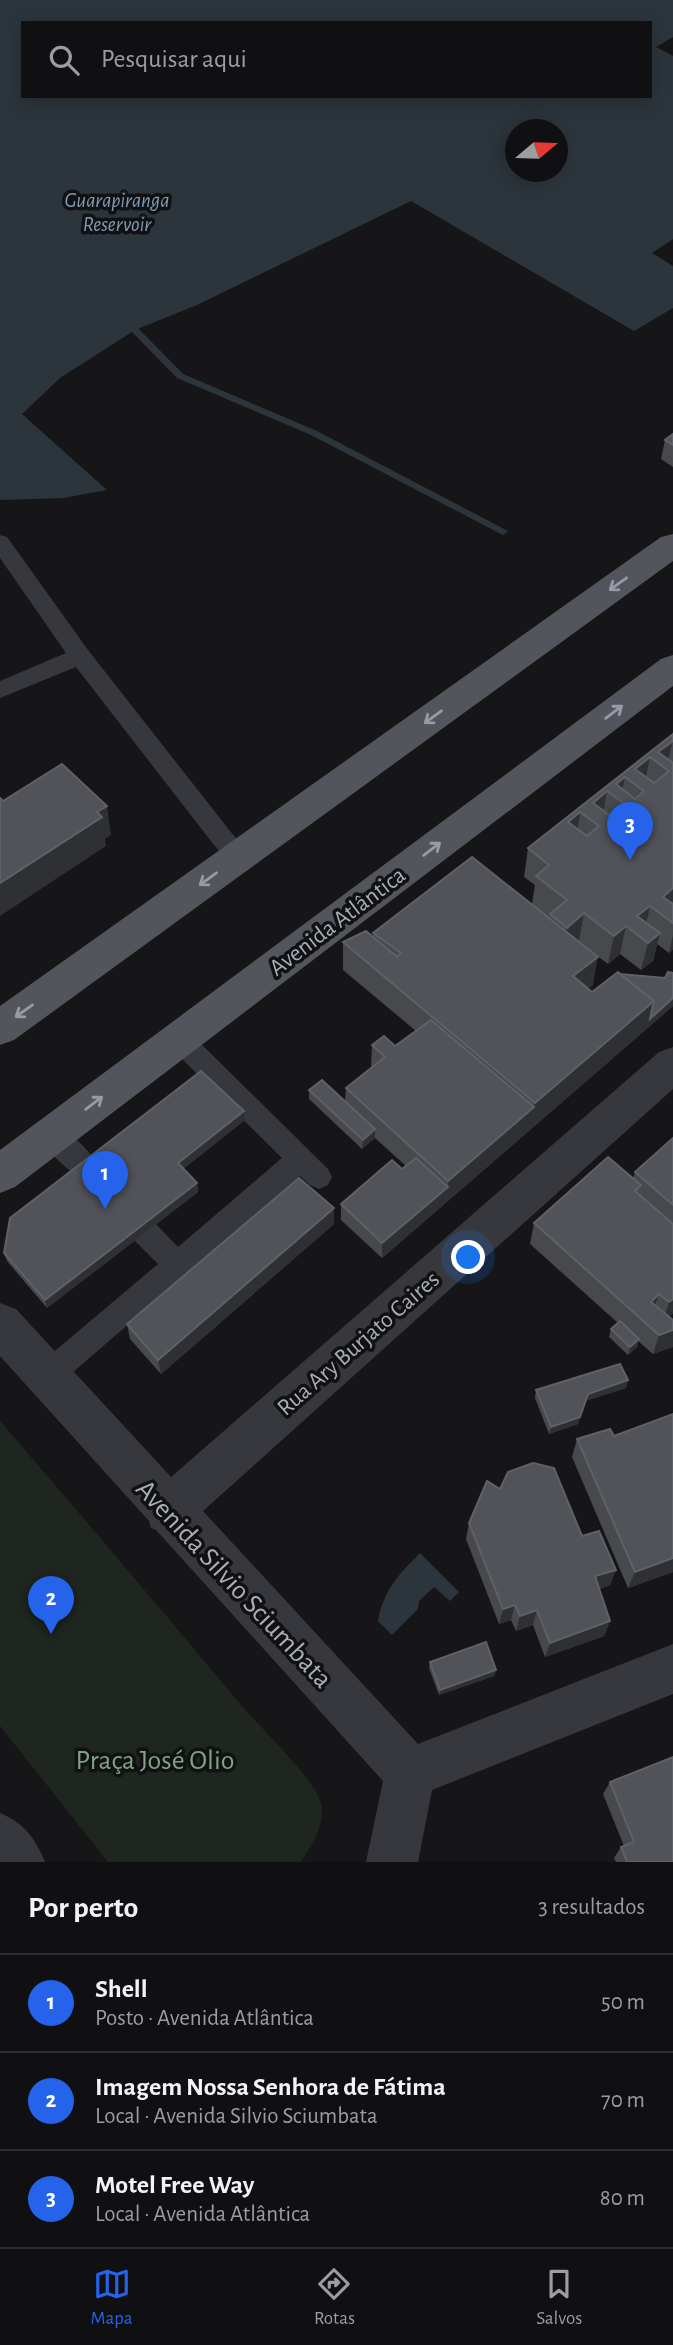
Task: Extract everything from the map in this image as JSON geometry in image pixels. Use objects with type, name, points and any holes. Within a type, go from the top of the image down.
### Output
[{"type":"main road","points":[[0,1028],[673,545]]},
{"type":"main road","name":"Avenida Atlântica","points":[[0,1174],[673,668]]},
{"type":"street","name":"Rua Ary Burjato Caires","points":[[168,1511],[673,1064]]},
{"type":"street","name":"Avenida Silvio Sciumbata","points":[[0,1324],[410,1773]]},
{"type":"street","points":[[392,1862],[410,1773],[673,1669]]},
{"type":"street","points":[[0,1839],[19,1862]]},
{"type":"lane","points":[[0,541],[80,656],[222,838],[239,856]]},
{"type":"lane","points":[[0,690],[80,656]]},
{"type":"lane","points":[[47,1376],[177,1265],[310,1168],[179,1039]]},
{"type":"lane","points":[[52,1135],[87,1170]]},
{"type":"lane","points":[[145,1232],[177,1265]]},
{"type":"green space","name":"Praça José Olio","points":[[0,1421],[313,1787],[322,1806],[321,1823],[301,1862],[108,1862],[0,1726]]},
{"type":"water","name":"Guarapiranga Reservoir","points":[[0,0],[673,0],[673,37],[656,47],[673,56],[673,239],[652,253],[673,266],[673,308],[634,331],[411,201],[197,305],[135,330],[60,378],[22,414],[107,490],[63,498],[0,500]]},
{"type":"water","points":[[420,1553],[459,1592],[450,1601],[434,1587],[419,1601],[418,1609],[392,1635],[378,1621],[380,1610],[393,1584]]},
{"type":"building","points":[[673,434],[673,445],[665,440]]},
{"type":"building","points":[[673,734],[673,741],[658,752],[673,763],[673,888],[663,897],[673,904],[673,923],[650,906],[637,916],[660,933],[648,943],[626,926],[614,936],[584,913],[567,928],[550,914],[567,900],[536,876],[549,865],[528,848]],"holes":[[[650,757],[669,771],[654,783],[635,769]],[[625,777],[644,791],[635,799],[616,784]],[[607,791],[626,805],[612,817],[593,803]],[[580,812],[599,826],[587,836],[568,822]]]},
{"type":"building","points":[[62,764],[107,806],[97,812],[102,817],[0,883],[0,798],[3,801]]},
{"type":"building","points":[[472,857],[598,957],[573,976],[592,992],[618,972],[654,1001],[535,1103],[343,942],[366,931],[397,957],[401,953],[373,933]]},
{"type":"building","points":[[668,972],[673,973],[673,998],[650,1019],[654,1001],[620,974],[665,978]]},
{"type":"building","points":[[431,1020],[534,1107],[448,1181],[346,1088],[385,1057],[372,1045],[384,1036],[395,1046]]},
{"type":"building","points":[[201,1071],[244,1111],[178,1163],[197,1183],[45,1300],[4,1253],[10,1218]]},
{"type":"building","points":[[322,1080],[375,1129],[363,1140],[309,1090]]},
{"type":"building","points":[[673,1138],[673,1205],[635,1172]]},
{"type":"building","points":[[608,1157],[641,1185],[635,1191],[673,1224],[673,1299],[669,1302],[659,1294],[651,1302],[673,1320],[673,1330],[659,1335],[534,1223]]},
{"type":"building","points":[[416,1158],[448,1187],[382,1243],[341,1204],[392,1160],[402,1169]]},
{"type":"building","points":[[299,1178],[334,1208],[158,1360],[127,1324]]},
{"type":"building","points":[[620,1321],[639,1339],[630,1347],[611,1329]]},
{"type":"building","points":[[620,1364],[628,1380],[588,1394],[580,1417],[551,1427],[536,1390]]},
{"type":"building","points":[[673,1414],[673,1558],[635,1572],[577,1439],[610,1429],[614,1436]]},
{"type":"building","points":[[533,1463],[554,1468],[582,1536],[599,1531],[616,1570],[595,1576],[610,1621],[550,1643],[537,1610],[520,1616],[515,1605],[503,1609],[469,1523],[487,1481],[500,1489],[508,1472]]},
{"type":"building","points":[[486,1642],[496,1670],[440,1690],[430,1662]]},
{"type":"building","points":[[673,1757],[673,1862],[627,1862],[621,1847],[634,1842],[610,1782]]},
{"type":"waterway","points":[[135,330],[180,376],[314,433],[503,531]]},
{"type":"place","name":"Motel Free Way","points":[[630,860]]},
{"type":"place","name":"Shell","points":[[105,1209]]},
{"type":"place","name":"Imagem Nossa Senhora de Fátima","points":[[51,1634]]}]
